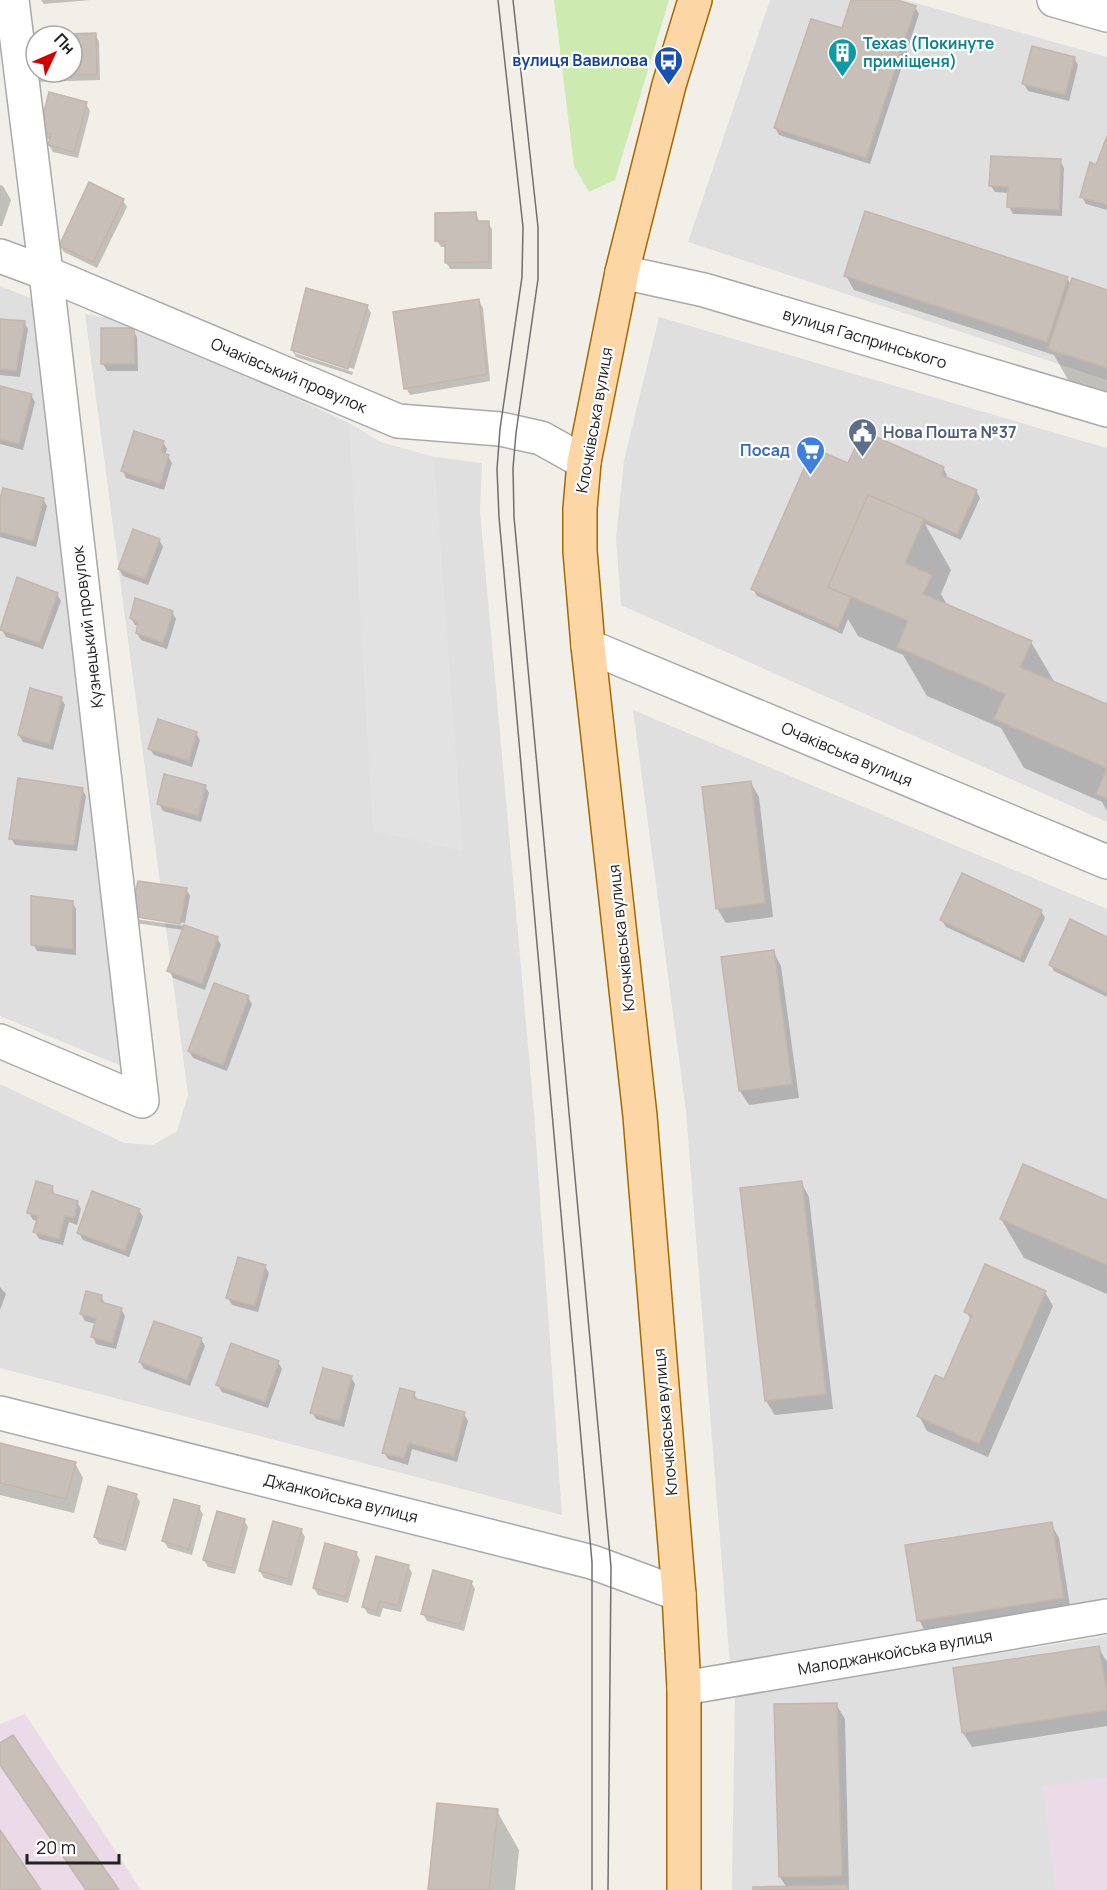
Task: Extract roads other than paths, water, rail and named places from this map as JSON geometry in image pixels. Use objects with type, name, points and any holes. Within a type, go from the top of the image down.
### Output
[{"type":"main road","name":"Клочківська вулиця","points":[[684,1890],[684,1688],[679,1594],[640,1116],[588,646],[580,551],[580,509],[584,462],[622,272],[666,96],[695,0]]},
{"type":"street","name":"Кузнецький провулок","points":[[0,1041],[142,1101],[12,0]]},
{"type":"street","points":[[1054,0],[1107,15]]},
{"type":"street","name":"Очаківський провулок","points":[[0,256],[46,273],[398,421],[500,429],[541,438],[584,462]]},
{"type":"street","name":"вулиця Гаспринського","points":[[622,272],[704,290],[1107,410]]},
{"type":"street","name":"Очаківська вулиця","points":[[588,646],[1107,862]]},
{"type":"street","name":"Джанкойська вулиця","points":[[0,1413],[592,1562],[679,1594]]},
{"type":"street","name":"Малоджанкойська вулиця","points":[[684,1688],[1107,1616]]},
{"type":"tram line","points":[[498,0],[523,227],[522,277],[500,429],[497,469],[499,517],[592,1562],[592,1890]]},
{"type":"tram line","points":[[513,0],[538,227],[538,279],[513,468],[514,517],[611,1567],[608,1890]]},
{"type":"place","name":"Texas (Покинуте приміщеня)","points":[[842,78]]},
{"type":"place","name":"вулиця Вавилова","points":[[669,86]]},
{"type":"place","name":"Нова Пошта №37","points":[[862,458]]},
{"type":"place","name":"Посад","points":[[811,476]]}]
